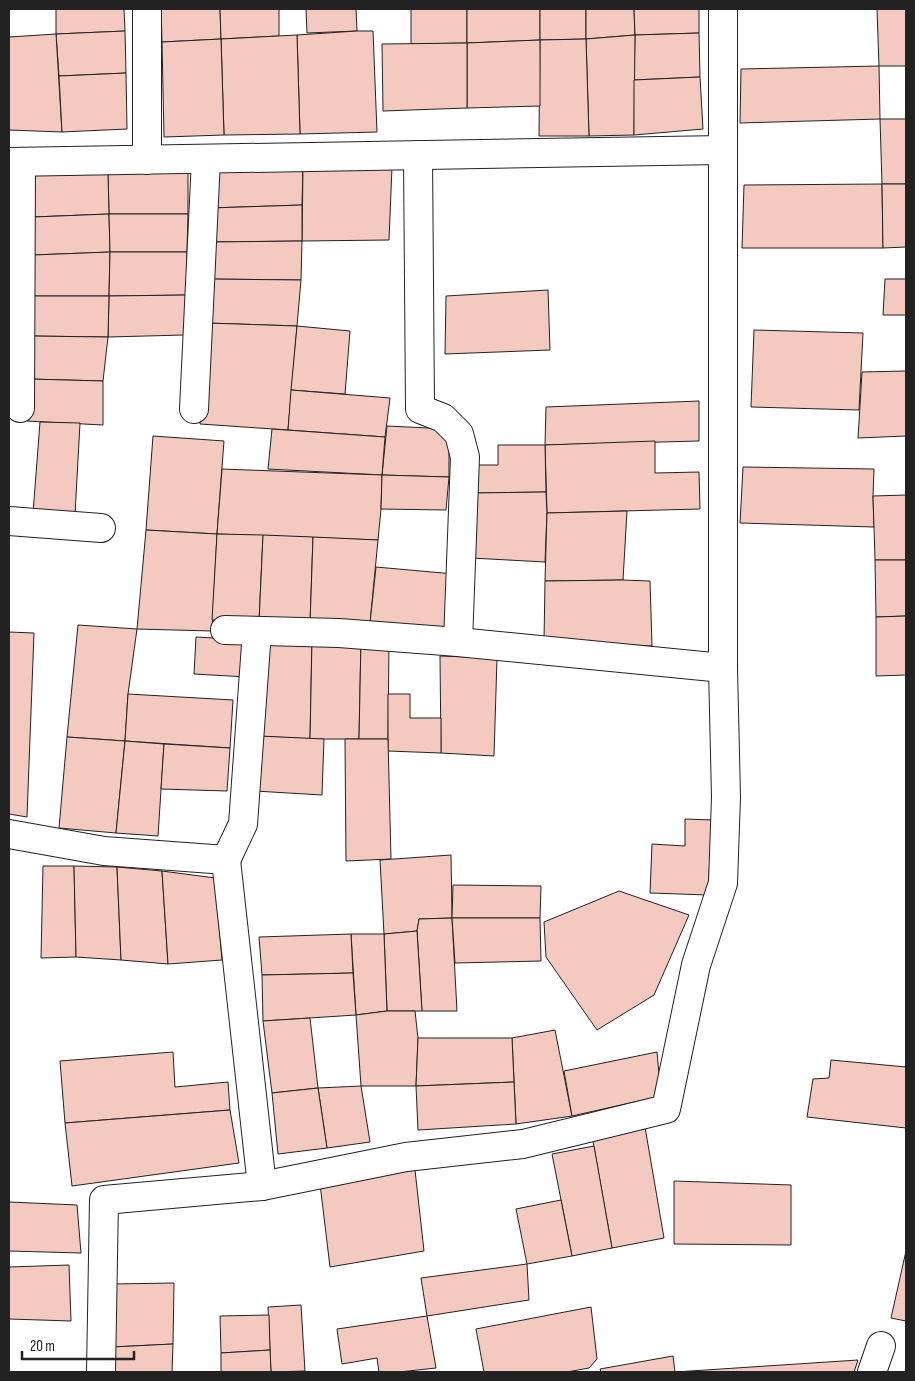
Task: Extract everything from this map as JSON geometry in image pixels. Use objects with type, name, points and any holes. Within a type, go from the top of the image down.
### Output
[{"type":"street","points":[[147,9],[147,160]]},
{"type":"street","points":[[101,1372],[104,1200],[262,1186],[406,1158],[522,1144],[666,1109],[696,965],[723,883],[726,797],[723,668],[723,9]]},
{"type":"street","points":[[20,408],[15,162],[723,150]]},
{"type":"street","points":[[418,155],[420,409],[443,418],[459,434],[465,457],[458,642]]},
{"type":"street","points":[[194,409],[206,159]]},
{"type":"street","points":[[9,521],[101,528]]},
{"type":"street","points":[[225,630],[339,633],[458,642],[723,668]]},
{"type":"street","points":[[257,631],[243,824],[226,860],[262,1186]]},
{"type":"street","points":[[9,834],[104,851],[226,860]]},
{"type":"street","points":[[872,1372],[881,1346]]},
{"type":"building","points":[[56,9],[124,9],[125,31],[56,34]]},
{"type":"building","points":[[161,9],[220,9],[221,39],[162,42]]},
{"type":"building","points":[[220,9],[279,9],[279,36],[221,39]]},
{"type":"building","points":[[306,9],[356,9],[357,31],[307,33]]},
{"type":"building","points":[[411,9],[467,9],[467,43],[411,44]]},
{"type":"building","points":[[467,9],[540,9],[540,40],[467,43]]},
{"type":"building","points":[[540,9],[586,9],[586,39],[540,40]]},
{"type":"building","points":[[586,9],[634,9],[635,35],[586,39]]},
{"type":"building","points":[[634,9],[699,9],[699,33],[635,35]]},
{"type":"building","points":[[877,9],[906,9],[906,66],[879,66]]},
{"type":"building","points":[[125,31],[126,73],[59,76],[56,34]]},
{"type":"building","points":[[373,31],[377,132],[300,134],[297,35]]},
{"type":"building","points":[[699,33],[700,77],[634,80],[635,35]]},
{"type":"building","points":[[56,34],[62,132],[9,130],[9,37]]},
{"type":"building","points":[[297,35],[300,134],[224,135],[221,39]]},
{"type":"building","points":[[635,35],[634,135],[589,136],[586,39]]},
{"type":"building","points":[[221,39],[224,135],[164,137],[162,42]]},
{"type":"building","points":[[586,39],[589,136],[539,136],[540,40]]},
{"type":"building","points":[[540,40],[540,106],[467,108],[467,43]]},
{"type":"building","points":[[467,43],[467,108],[383,111],[382,44]]},
{"type":"building","points":[[879,66],[880,119],[740,123],[741,69]]},
{"type":"building","points":[[126,73],[127,129],[62,132],[59,76]]},
{"type":"building","points":[[700,77],[703,129],[634,135],[634,80]]},
{"type":"building","points":[[880,119],[906,119],[906,184],[882,184]]},
{"type":"building","points":[[213,167],[303,167],[302,205],[210,208]]},
{"type":"building","points":[[303,167],[392,167],[389,240],[302,241]]},
{"type":"building","points":[[188,171],[188,214],[109,214],[108,172]]},
{"type":"building","points":[[108,172],[109,214],[33,217],[32,173]]},
{"type":"building","points":[[882,184],[883,248],[742,248],[744,185]]},
{"type":"building","points":[[882,184],[906,184],[906,247],[883,248]]},
{"type":"building","points":[[302,205],[302,241],[211,242],[210,208]]},
{"type":"building","points":[[109,214],[110,252],[33,255],[33,217]]},
{"type":"building","points":[[109,214],[188,214],[187,252],[110,252]]},
{"type":"building","points":[[302,241],[301,280],[210,279],[211,242]]},
{"type":"building","points":[[110,252],[109,296],[32,296],[33,255]]},
{"type":"building","points":[[110,252],[187,252],[187,295],[109,296]]},
{"type":"building","points":[[210,279],[301,280],[297,326],[207,323]]},
{"type":"building","points":[[885,279],[906,279],[906,315],[883,315]]},
{"type":"building","points":[[548,290],[550,350],[445,354],[446,296]]},
{"type":"building","points":[[187,295],[184,335],[108,337],[109,296]]},
{"type":"building","points":[[32,296],[109,296],[108,337],[31,336]]},
{"type":"building","points":[[207,323],[297,326],[288,430],[200,424]]},
{"type":"building","points":[[297,326],[350,331],[345,394],[291,390]]},
{"type":"building","points":[[754,330],[863,333],[859,410],[751,407]]},
{"type":"building","points":[[31,336],[108,337],[103,381],[30,379]]},
{"type":"building","points":[[906,371],[906,436],[858,438],[862,372]]},
{"type":"building","points":[[30,379],[103,381],[103,425],[27,421]]},
{"type":"building","points":[[291,390],[390,398],[385,437],[288,430]]},
{"type":"building","points":[[699,401],[699,441],[545,445],[546,407]]},
{"type":"building","points":[[40,422],[80,423],[75,515],[33,513]]},
{"type":"building","points":[[387,426],[449,429],[449,477],[382,475]]},
{"type":"building","points":[[272,429],[385,437],[382,475],[268,469]]},
{"type":"building","points":[[153,436],[224,441],[217,534],[146,530]]},
{"type":"building","points":[[655,441],[655,473],[699,472],[700,509],[547,513],[545,445]]},
{"type":"building","points":[[498,445],[545,445],[546,492],[472,493],[472,465],[498,465]]},
{"type":"building","points":[[743,467],[874,469],[874,527],[740,523]]},
{"type":"building","points":[[222,469],[382,475],[378,540],[217,534]]},
{"type":"building","points":[[382,475],[449,477],[446,510],[381,509]]},
{"type":"building","points":[[546,492],[545,562],[471,558],[472,493]]},
{"type":"building","points":[[906,495],[906,560],[875,560],[873,496]]},
{"type":"building","points":[[627,511],[623,580],[545,581],[547,513]]},
{"type":"building","points":[[146,530],[217,534],[212,631],[137,629]]},
{"type":"building","points":[[217,534],[263,535],[259,622],[212,620]]},
{"type":"building","points":[[263,535],[313,537],[310,624],[259,622]]},
{"type":"building","points":[[313,537],[378,540],[370,623],[310,624]]},
{"type":"building","points":[[875,560],[906,560],[906,616],[876,617]]},
{"type":"building","points":[[376,567],[454,574],[448,627],[370,623]]},
{"type":"building","points":[[545,581],[650,581],[652,646],[544,641]]},
{"type":"building","points":[[906,616],[906,675],[876,676],[876,617]]},
{"type":"building","points":[[78,625],[137,629],[128,694],[125,741],[67,737]]},
{"type":"building","points":[[9,632],[34,633],[27,817],[9,814]]},
{"type":"building","points":[[196,637],[250,640],[247,677],[194,674]]},
{"type":"building","points":[[264,639],[312,639],[310,739],[259,736]]},
{"type":"building","points":[[312,639],[361,639],[359,739],[310,739]]},
{"type":"building","points":[[361,639],[389,641],[388,739],[359,739]]},
{"type":"building","points":[[440,656],[497,658],[494,756],[441,753]]},
{"type":"building","points":[[128,694],[233,700],[230,748],[125,741]]},
{"type":"building","points":[[388,694],[410,694],[410,718],[441,718],[441,753],[388,751]]},
{"type":"building","points":[[259,736],[324,739],[322,795],[255,791]]},
{"type":"building","points":[[67,737],[125,741],[116,833],[59,828]]},
{"type":"building","points":[[345,739],[388,739],[391,859],[346,861]]},
{"type":"building","points":[[125,741],[164,744],[158,836],[116,833]]},
{"type":"building","points":[[164,744],[230,748],[227,791],[161,789]]},
{"type":"building","points":[[685,819],[712,820],[708,895],[650,893],[652,844],[685,846]]},
{"type":"building","points":[[451,855],[452,918],[419,919],[417,931],[384,934],[380,860]]},
{"type":"building","points":[[43,866],[74,866],[76,957],[41,958]]},
{"type":"building","points":[[74,866],[117,867],[121,960],[76,957]]},
{"type":"building","points":[[117,867],[162,871],[168,964],[121,960]]},
{"type":"building","points":[[162,871],[215,878],[222,960],[168,964]]},
{"type":"building","points":[[453,885],[541,886],[540,918],[452,918]]},
{"type":"building","points":[[619,891],[689,915],[654,995],[597,1030],[546,957],[544,922]]},
{"type":"building","points":[[452,918],[457,1011],[422,1011],[417,931],[419,919]]},
{"type":"building","points":[[452,918],[540,918],[541,961],[455,963]]},
{"type":"building","points":[[417,931],[422,1011],[387,1011],[384,934]]},
{"type":"building","points":[[351,934],[384,934],[387,1011],[356,1015]]},
{"type":"building","points":[[351,934],[353,973],[262,975],[259,937]]},
{"type":"building","points":[[353,973],[356,1015],[263,1021],[262,975]]},
{"type":"building","points":[[387,1011],[415,1011],[418,1038],[416,1086],[361,1086],[356,1015]]},
{"type":"building","points":[[310,1018],[318,1088],[272,1093],[263,1021]]},
{"type":"building","points":[[555,1030],[572,1116],[516,1124],[512,1038]]},
{"type":"building","points":[[418,1038],[512,1038],[514,1082],[416,1086]]},
{"type":"building","points":[[173,1052],[175,1087],[228,1082],[230,1110],[65,1123],[60,1061]]},
{"type":"building","points":[[657,1052],[661,1096],[572,1116],[564,1071]]},
{"type":"building","points":[[831,1060],[906,1067],[906,1128],[807,1117],[813,1079],[829,1078]]},
{"type":"building","points":[[514,1082],[516,1124],[418,1130],[416,1086]]},
{"type":"building","points":[[361,1086],[370,1142],[327,1148],[318,1088]]},
{"type":"building","points":[[318,1088],[327,1148],[278,1154],[272,1093]]},
{"type":"building","points":[[230,1110],[239,1163],[72,1186],[65,1123]]},
{"type":"building","points":[[645,1127],[664,1238],[612,1248],[592,1136]]},
{"type":"building","points":[[594,1146],[612,1248],[572,1256],[552,1154]]},
{"type":"building","points":[[415,1170],[424,1251],[330,1267],[320,1184]]},
{"type":"building","points":[[674,1181],[791,1185],[791,1245],[674,1244]]},
{"type":"building","points":[[561,1200],[572,1256],[527,1264],[516,1209]]},
{"type":"building","points":[[9,1202],[77,1205],[81,1253],[9,1251]]},
{"type":"building","points":[[906,1251],[906,1321],[891,1318]]},
{"type":"building","points":[[527,1264],[529,1300],[427,1316],[421,1278]]},
{"type":"building","points":[[69,1265],[71,1321],[9,1319],[9,1267]]},
{"type":"building","points":[[174,1283],[173,1344],[112,1347],[113,1284]]},
{"type":"building","points":[[301,1305],[305,1371],[271,1372],[268,1307]]},
{"type":"building","points":[[591,1307],[597,1359],[589,1368],[567,1372],[484,1372],[476,1329]]},
{"type":"building","points":[[269,1315],[270,1350],[221,1353],[220,1316]]},
{"type":"building","points":[[427,1316],[436,1368],[379,1372],[377,1358],[342,1364],[337,1329]]},
{"type":"building","points":[[173,1344],[172,1372],[111,1372],[112,1347]]},
{"type":"building","points":[[270,1350],[271,1372],[221,1372],[221,1353]]},
{"type":"building","points":[[673,1356],[675,1372],[601,1372],[600,1369]]},
{"type":"building","points":[[858,1360],[854,1372],[675,1372]]}]
